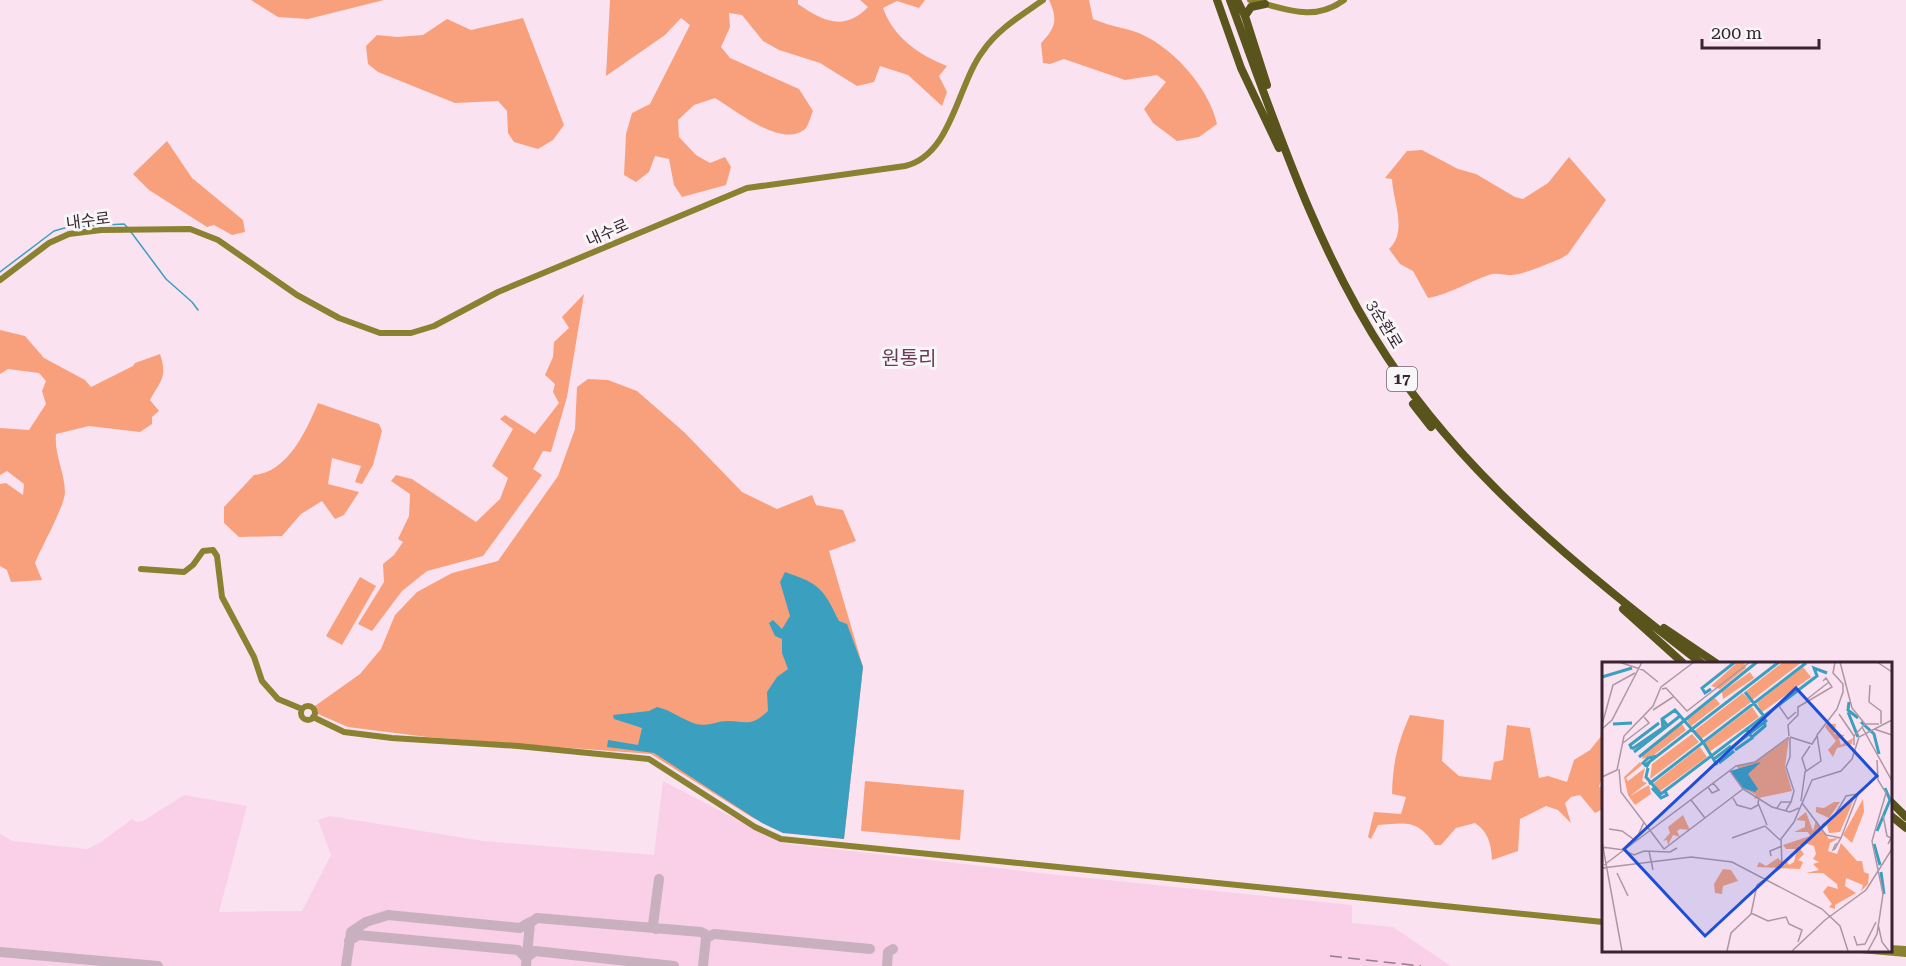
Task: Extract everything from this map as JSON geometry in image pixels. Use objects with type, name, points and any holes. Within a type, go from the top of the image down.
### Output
[{"type":"highway","points":[[1226,1],[1245,16],[1282,148]]},
{"type":"highway","name":"3순환로","points":[[1226,1],[1282,148],[1338,283],[1373,345],[1412,403],[1496,500],[1552,550],[1700,662]]},
{"type":"highway","points":[[1245,16],[1250,8],[1265,4]]},
{"type":"highway","points":[[1622,604],[1682,662]]},
{"type":"highway","points":[[1622,604],[1714,662]]},
{"type":"highway","name":"3순환로","points":[[1622,604],[1693,662]]},
{"type":"highway","points":[[1891,802],[1906,817]]},
{"type":"highway","points":[[1891,810],[1906,822]]},
{"type":"highway","points":[[1891,816],[1906,830]]},
{"type":"highway","points":[[1891,822],[1906,830]]},
{"type":"street","name":"내수로","points":[[0,280],[41,248],[61,237],[78,232],[179,228],[198,231],[218,240],[297,295],[339,318],[380,333],[419,332],[498,292],[747,188],[905,166],[921,160],[937,144],[982,52],[998,33],[1043,0]]},
{"type":"street","points":[[1250,0],[1313,14],[1328,11],[1344,0]]},
{"type":"street","points":[[141,569],[184,572],[194,565],[203,551],[213,550],[217,556],[222,597],[254,657],[262,681],[278,699],[302,709],[303,718],[309,720],[313,717],[344,732],[649,759],[755,827],[781,839],[1602,922]]},
{"type":"street","points":[[1891,948],[1906,949]]},
{"type":"street","points":[[1872,951],[1906,954]]},
{"type":"shaded area","points":[[251,0],[384,0],[308,19],[278,17]]},
{"type":"shaded area","points":[[610,0],[798,0],[798,4],[816,15],[842,22],[859,15],[868,7],[860,0],[925,0],[919,8],[897,1],[883,8],[893,28],[908,44],[947,66],[939,76],[947,92],[942,106],[908,75],[880,66],[874,82],[857,86],[820,63],[779,50],[763,41],[742,15],[729,13],[730,27],[721,47],[730,58],[799,89],[813,111],[806,128],[796,134],[785,134],[760,126],[715,98],[694,105],[678,120],[679,137],[696,155],[710,163],[725,157],[731,167],[726,185],[682,197],[674,185],[669,159],[655,156],[649,172],[636,182],[624,175],[626,134],[632,113],[650,104],[690,25],[681,18],[665,35],[606,76]]},
{"type":"shaded area","points":[[1049,0],[1089,0],[1093,19],[1133,31],[1161,45],[1197,81],[1213,110],[1217,124],[1199,137],[1177,141],[1153,123],[1144,109],[1166,82],[1157,75],[1125,80],[1064,59],[1050,64],[1043,63],[1041,43],[1050,33],[1054,23],[1054,13]]},
{"type":"shaded area","points":[[523,18],[564,125],[553,140],[538,149],[514,142],[508,133],[507,111],[498,101],[455,103],[378,72],[368,64],[366,46],[377,35],[397,37],[423,35],[447,19],[471,30]]},
{"type":"shaded area","points":[[167,141],[192,178],[243,220],[245,232],[232,235],[214,225],[207,227],[149,190],[133,174]]},
{"type":"shaded area","points":[[1422,150],[1458,169],[1476,174],[1515,197],[1523,199],[1548,183],[1569,157],[1606,200],[1568,254],[1562,258],[1518,274],[1489,275],[1444,294],[1428,298],[1413,271],[1400,264],[1389,249],[1395,242],[1399,225],[1392,179],[1385,178],[1407,151]]},
{"type":"shaded area","points":[[584,294],[567,397],[551,452],[543,451],[533,469],[542,475],[483,556],[427,571],[402,591],[372,631],[358,624],[384,582],[383,564],[394,555],[403,542],[398,539],[409,516],[410,494],[391,481],[396,475],[412,479],[476,522],[500,499],[508,478],[492,466],[513,429],[500,419],[505,415],[535,434],[559,403],[553,392],[555,384],[545,375],[553,357],[554,342],[569,328],[562,317]]},
{"type":"shaded area","points":[[0,330],[25,336],[44,358],[85,380],[91,387],[135,363],[160,354],[162,362],[162,379],[150,400],[159,411],[152,417],[152,424],[140,432],[89,426],[56,434],[65,493],[57,517],[35,563],[42,580],[11,582],[7,570],[0,566],[0,484],[6,483],[23,495],[24,484],[7,471],[0,475],[0,428],[29,430],[46,404],[42,391],[46,381],[39,373],[8,369],[0,374]]},
{"type":"shaded area","points":[[588,379],[608,380],[637,391],[684,432],[742,492],[777,509],[812,495],[816,505],[843,510],[856,541],[829,551],[863,667],[844,839],[776,828],[753,818],[651,754],[427,737],[348,727],[318,714],[315,706],[360,674],[381,649],[395,615],[417,592],[452,573],[498,561],[558,476],[575,429],[577,387]]},
{"type":"shaded area","points":[[318,403],[379,424],[382,431],[373,465],[362,484],[355,482],[361,466],[332,458],[328,484],[359,492],[344,515],[335,519],[322,501],[301,514],[282,536],[239,537],[224,523],[224,507],[254,475],[266,472],[286,458],[308,426]]},
{"type":"shaded area","points":[[360,577],[376,586],[342,645],[326,636]]},
{"type":"shaded area","points":[[1410,715],[1444,720],[1442,761],[1459,776],[1491,780],[1494,762],[1503,760],[1507,725],[1530,728],[1539,778],[1548,776],[1567,782],[1574,760],[1590,750],[1602,735],[1602,776],[1599,787],[1602,787],[1602,810],[1595,813],[1580,795],[1571,797],[1565,803],[1571,823],[1558,810],[1546,806],[1520,819],[1518,851],[1492,860],[1488,839],[1475,823],[1456,828],[1441,845],[1435,845],[1417,827],[1404,824],[1378,825],[1371,839],[1368,837],[1374,812],[1401,814],[1406,797],[1392,794],[1393,772],[1399,745]]},
{"type":"shaded area","points":[[663,781],[782,843],[1058,875],[1352,905],[1352,923],[1393,927],[1451,966],[0,966],[0,834],[13,841],[87,849],[101,842],[132,819],[137,822],[143,821],[184,795],[247,806],[219,912],[302,911],[331,855],[318,820],[330,816],[483,841],[654,855]]},
{"type":"shaded area","points":[[865,781],[964,790],[960,840],[861,831]]},
{"type":"water","points":[[785,572],[806,580],[824,594],[839,621],[847,624],[863,667],[844,839],[783,833],[762,823],[654,753],[607,747],[608,740],[638,745],[642,728],[614,719],[613,715],[649,711],[657,707],[696,724],[705,725],[725,721],[750,722],[768,711],[767,692],[777,677],[788,669],[782,653],[782,639],[775,636],[769,623],[773,620],[782,629],[790,616],[780,582]]},
{"type":"waterway","points":[[0,272],[54,231],[68,227],[124,224],[128,228]]},
{"type":"waterway","points":[[131,232],[166,279],[198,310]]},
{"type":"taxiway","points":[[656,929],[653,925],[659,879]]},
{"type":"taxiway","points":[[346,966],[351,932],[366,922],[388,915],[520,928],[530,922]]},
{"type":"taxiway","points":[[526,966],[530,923],[537,918],[701,932],[706,938]]},
{"type":"taxiway","points":[[703,966],[706,938],[714,934],[870,949]]},
{"type":"taxiway","points":[[349,941],[358,935],[518,950],[526,958],[535,951],[674,966]]},
{"type":"taxiway","points":[[887,966],[888,952],[893,949]]},
{"type":"taxiway","points":[[0,952],[158,966]]},
{"type":"railway","points":[[1330,956],[1421,966]]},
{"type":"district","name":"원통리","points":[[909,358]]}]
